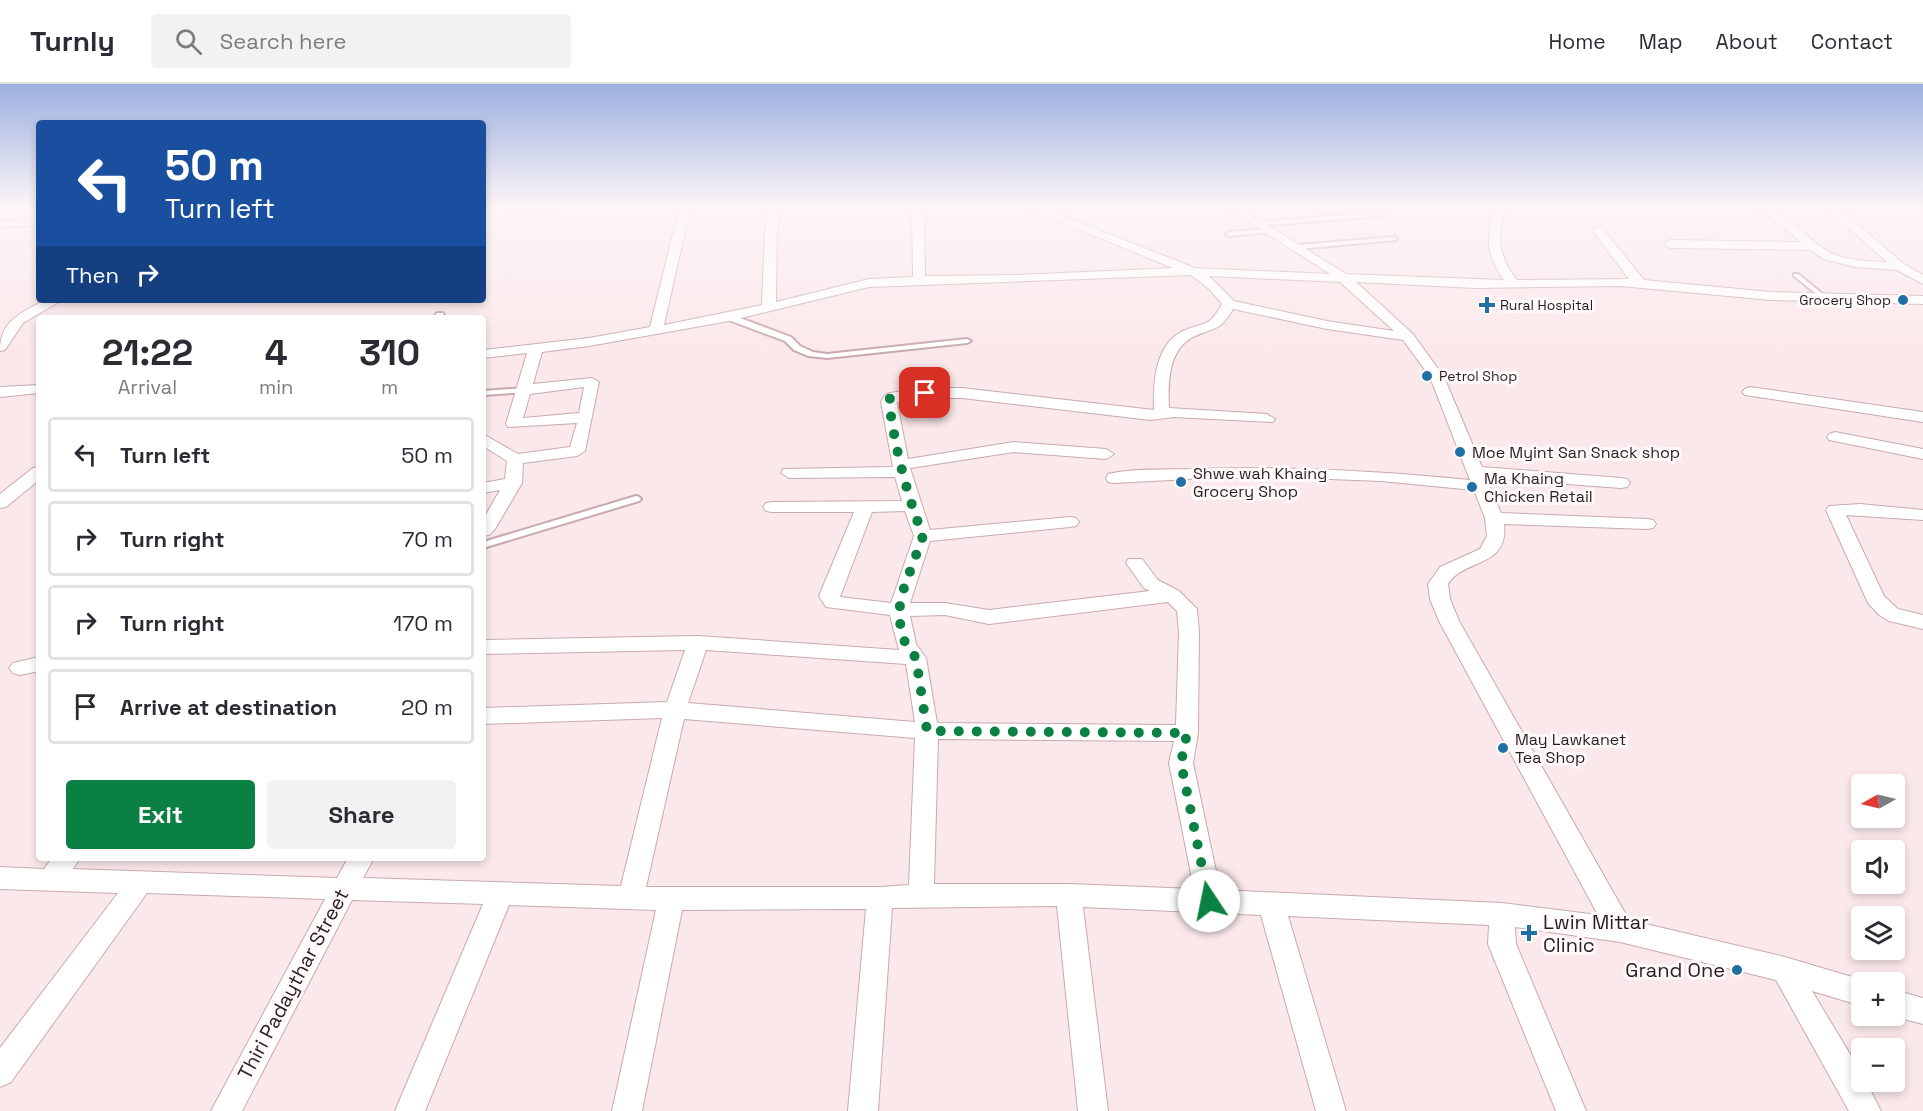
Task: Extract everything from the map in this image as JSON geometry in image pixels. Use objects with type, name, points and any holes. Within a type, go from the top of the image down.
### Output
[{"type":"street","points":[[656,329],[673,257]]},
{"type":"street","points":[[769,307],[770,257]]},
{"type":"street","points":[[919,257],[919,280]]},
{"type":"street","points":[[1156,257],[1195,272],[1212,284],[1228,304],[1327,325],[1408,337]]},
{"type":"street","points":[[1312,257],[1343,278],[1408,337],[1437,377],[1494,518],[1496,536],[1487,553],[1447,571],[1438,584],[1440,600],[1449,621],[1620,930]]},
{"type":"street","points":[[1496,257],[1498,265],[1512,282]]},
{"type":"street","points":[[1619,257],[1639,283]]},
{"type":"street","points":[[1830,257],[1843,261],[1900,267]]},
{"type":"street","points":[[1888,257],[1900,267],[1923,280]]},
{"type":"street","points":[[486,354],[589,342],[729,317],[868,283],[919,280],[1195,272],[1475,284],[1639,283],[1771,296],[1923,300]]},
{"type":"street","points":[[0,347],[18,320],[49,303]]},
{"type":"street","points":[[1162,413],[1160,388],[1165,366],[1174,344],[1184,336],[1216,324],[1228,304]]},
{"type":"street","points":[[0,320],[18,320]]},
{"type":"street","points":[[536,348],[514,424],[586,417]]},
{"type":"street","points":[[486,441],[515,459],[577,451],[592,382],[524,390]]},
{"type":"street","points":[[0,392],[36,389]]},
{"type":"street","points":[[1750,392],[1921,420]]},
{"type":"street","points":[[921,895],[927,731],[916,658],[906,645],[901,632],[899,610],[904,588],[923,536],[911,506],[895,446],[890,398],[905,394],[962,393],[1151,415],[1162,413],[1267,419]]},
{"type":"street","points":[[1835,437],[1923,454]]},
{"type":"street","points":[[789,473],[902,468],[991,448],[1014,447],[1106,454]]},
{"type":"street","points":[[486,528],[513,483],[515,459]]},
{"type":"street","points":[[1114,478],[1185,473],[1272,471],[1620,483]]},
{"type":"street","points":[[0,502],[36,474]]},
{"type":"street","points":[[486,488],[513,483]]},
{"type":"street","points":[[865,506],[829,597],[833,603],[899,610],[945,609],[989,617],[1172,595]]},
{"type":"street","points":[[772,507],[911,506]]},
{"type":"street","points":[[1923,515],[1860,509],[1835,510],[1875,599],[1894,617],[1923,622]]},
{"type":"street","points":[[1494,518],[1647,524]]},
{"type":"street","points":[[923,536],[1070,522]]},
{"type":"street","points":[[1136,563],[1151,584],[1172,595],[1187,609],[1189,632],[1187,733],[1181,763],[1209,901]]},
{"type":"street","points":[[486,647],[698,643],[916,658]]},
{"type":"street","points":[[631,897],[675,710],[698,643]]},
{"type":"street","points":[[486,716],[675,710],[927,731],[1187,733]]},
{"type":"street","points":[[50,880],[65,861]]},
{"type":"street","name":"Thiri Padaythar Street","points":[[226,1111],[359,861]]},
{"type":"street","points":[[0,878],[671,899],[880,898],[921,895],[1068,896],[1502,914],[1620,930],[1785,970],[1851,990]]},
{"type":"street","points":[[0,1072],[139,884]]},
{"type":"street","points":[[410,1111],[501,892]]},
{"type":"street","points":[[1068,896],[1093,1111]]},
{"type":"street","points":[[863,1111],[880,898]]},
{"type":"street","points":[[627,1111],[671,899]]},
{"type":"street","points":[[1271,904],[1331,1111]]},
{"type":"street","points":[[1502,914],[1502,944],[1571,1111]]},
{"type":"street","points":[[1785,970],[1866,1111]]},
{"type":"street","points":[[1905,1006],[1923,1011]]},
{"type":"lane","points":[[1796,275],[1822,296]]},
{"type":"lane","points":[[729,317],[788,339],[797,348],[811,354],[826,356],[967,341]]},
{"type":"lane","points":[[486,393],[524,390]]},
{"type":"lane","points":[[486,544],[636,499]]},
{"type":"place","name":"Grocery Shop","points":[[1903,300]]},
{"type":"place","name":"Rural Hospital","points":[[1487,305]]},
{"type":"place","name":"Petrol Shop","points":[[1427,376]]},
{"type":"place","name":"Moe Myint San Snack shop","points":[[1460,452]]},
{"type":"place","name":"Shwe wah Khaing Grocery Shop","points":[[1181,482]]},
{"type":"place","name":"Ma Khaing Chicken Retail","points":[[1472,487]]},
{"type":"place","name":"May Lawkanet Tea Shop","points":[[1503,748]]},
{"type":"place","name":"Lwin Mittar Clinic","points":[[1529,933]]},
{"type":"place","name":"Grand One","points":[[1737,970]]},
{"type":"route","points":[[925,393],[905,394],[890,398],[889,402],[895,446],[911,506],[923,536],[904,588],[899,610],[901,632],[906,645],[916,658],[927,731],[1187,733],[1181,763],[1209,901]]}]
